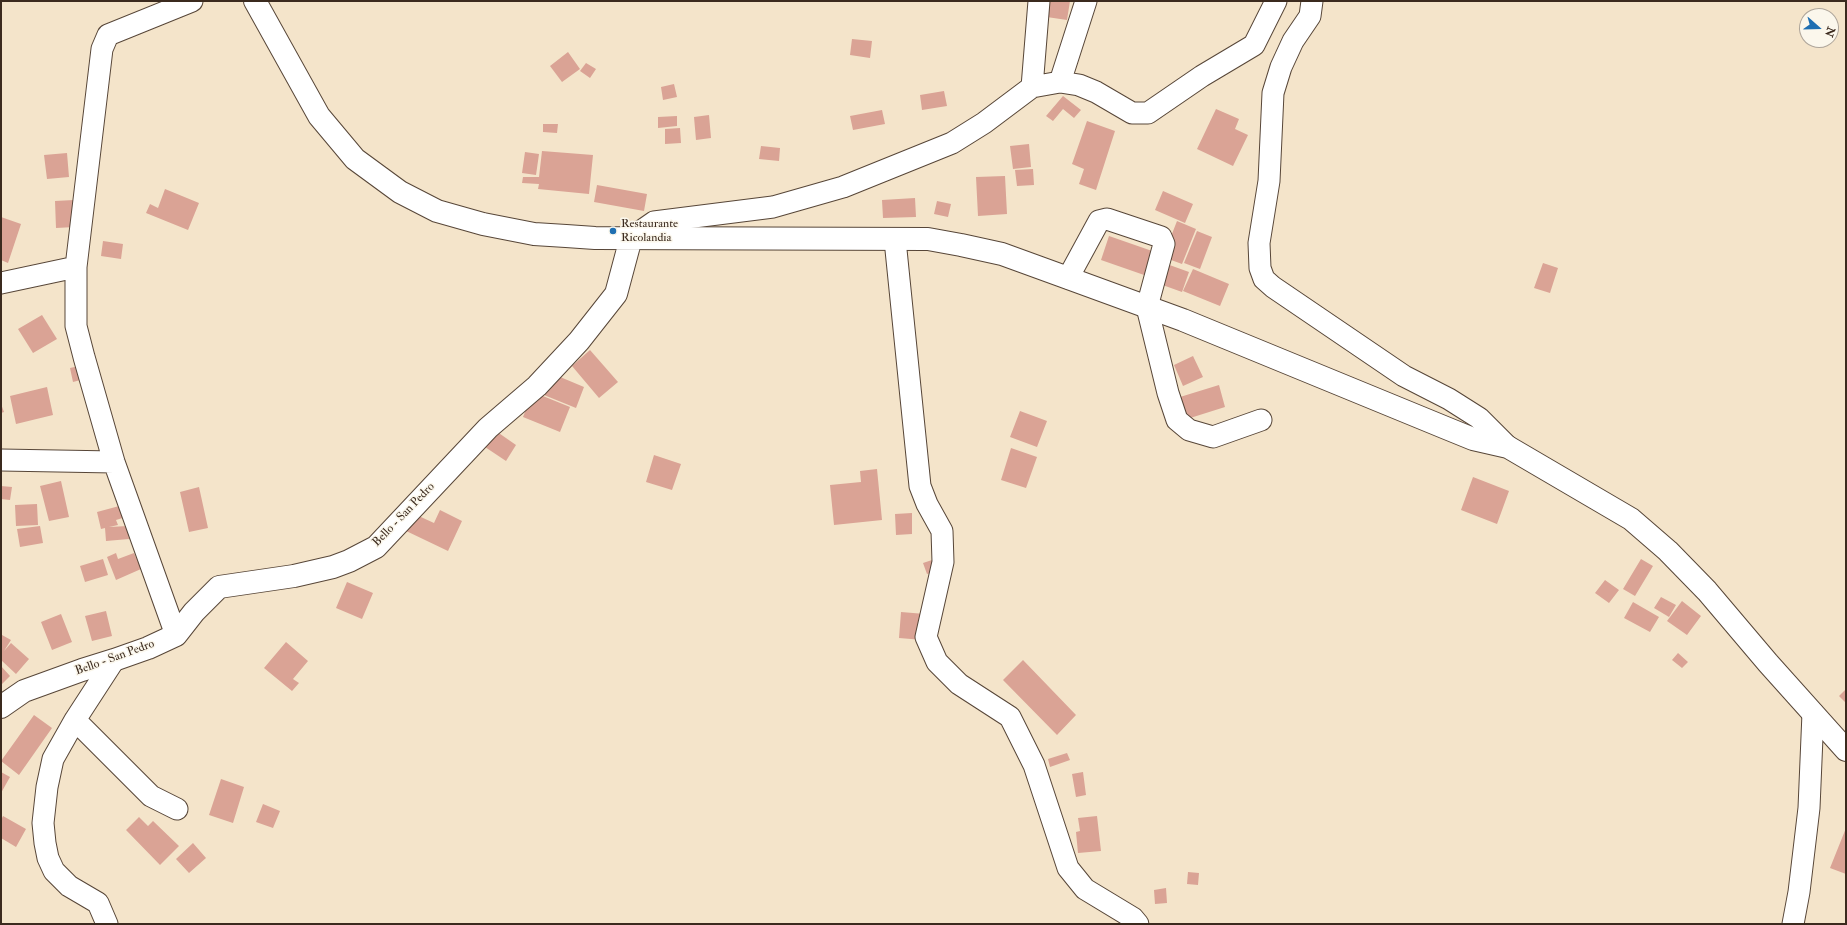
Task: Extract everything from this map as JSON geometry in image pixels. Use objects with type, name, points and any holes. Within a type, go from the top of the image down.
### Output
[{"type":"main road","points":[[255,1],[319,116],[356,159],[400,192],[437,211],[483,224],[534,234],[595,238],[928,239],[1002,254],[1183,320],[1473,439],[1508,447],[1631,519],[1668,551],[1707,591],[1846,750]]},
{"type":"main road","name":"Bello - San Pedro","points":[[1,707],[24,691],[148,648],[176,635],[194,612],[219,587],[294,576],[333,568],[376,547],[488,428],[536,386],[579,341],[616,294],[631,238]]},
{"type":"street","points":[[176,635],[114,462],[76,326],[76,266],[102,49],[108,35],[192,1]]},
{"type":"street","points":[[1032,87],[1040,1]]},
{"type":"street","points":[[1060,82],[1086,1]]},
{"type":"street","points":[[631,238],[654,222],[773,208],[843,187],[952,143],[984,123],[1032,87],[1060,82],[1085,87],[1132,113],[1148,113],[1202,76],[1254,45],[1276,1]]},
{"type":"street","points":[[1312,1],[1310,16],[1293,41],[1281,67],[1272,93],[1270,180],[1259,243],[1260,268],[1264,279],[1273,287],[1404,376],[1449,399],[1480,418],[1508,447]]},
{"type":"street","points":[[1068,278],[1099,221],[1107,219],[1160,237],[1164,244],[1147,307],[1168,393],[1177,420],[1190,430],[1213,438],[1261,420]]},
{"type":"street","points":[[895,240],[920,486],[927,504],[942,531],[943,562],[926,637],[937,662],[959,684],[1010,717],[1034,765],[1068,868],[1085,889],[1133,918],[1138,924]]},
{"type":"street","points":[[1,283],[76,266]]},
{"type":"street","points":[[1,460],[114,462]]},
{"type":"street","points":[[107,924],[98,903],[69,886],[54,871],[48,858],[43,823],[47,788],[53,759],[75,720],[114,660]]},
{"type":"street","points":[[1793,924],[1799,892],[1809,808],[1813,713]]},
{"type":"street","points":[[75,720],[151,796],[177,809]]},
{"type":"building","points":[[1043,1],[1070,1],[1067,20],[1040,16]]},
{"type":"building","points":[[852,39],[872,41],[870,58],[850,55]]},
{"type":"building","points":[[568,52],[580,69],[562,82],[550,66]]},
{"type":"building","points":[[586,63],[596,69],[590,78],[580,71]]},
{"type":"building","points":[[674,84],[677,97],[663,100],[661,87]]},
{"type":"building","points":[[944,91],[947,106],[922,110],[920,95]]},
{"type":"building","points":[[1063,96],[1081,110],[1074,118],[1063,109],[1053,121],[1046,116]]},
{"type":"building","points":[[1216,109],[1239,119],[1235,129],[1248,135],[1233,166],[1197,149]]},
{"type":"building","points":[[882,110],[885,124],[853,130],[850,116]]},
{"type":"building","points":[[709,115],[711,138],[696,140],[694,117]]},
{"type":"building","points":[[677,116],[677,126],[658,128],[658,117]]},
{"type":"building","points":[[1087,121],[1115,131],[1096,190],[1079,184],[1084,169],[1072,164]]},
{"type":"building","points":[[543,124],[558,124],[557,133],[543,132]]},
{"type":"building","points":[[680,128],[681,143],[665,144],[665,129]]},
{"type":"building","points":[[1029,144],[1031,167],[1013,169],[1010,146]]},
{"type":"building","points":[[761,146],[780,148],[779,161],[759,159]]},
{"type":"building","points":[[542,151],[593,155],[589,194],[538,189],[539,184],[522,183],[523,177],[539,177]]},
{"type":"building","points":[[525,152],[539,154],[536,175],[522,173]]},
{"type":"building","points":[[67,153],[69,177],[47,179],[44,155]]},
{"type":"building","points":[[1033,169],[1034,185],[1017,186],[1015,170]]},
{"type":"building","points":[[1005,176],[1007,214],[978,216],[976,177]]},
{"type":"building","points":[[597,185],[647,194],[644,211],[594,202]]},
{"type":"building","points":[[165,189],[199,203],[188,230],[146,213],[150,204],[158,208]]},
{"type":"building","points":[[1163,191],[1193,204],[1185,223],[1155,210]]},
{"type":"building","points":[[915,198],[916,217],[883,218],[882,200]]},
{"type":"building","points":[[74,200],[75,227],[56,228],[55,201]]},
{"type":"building","points":[[937,201],[951,204],[948,217],[934,214]]},
{"type":"building","points":[[1,217],[21,224],[8,263],[1,260]]},
{"type":"building","points":[[1177,221],[1196,229],[1182,264],[1163,257]]},
{"type":"building","points":[[1197,231],[1212,237],[1200,269],[1184,263]]},
{"type":"building","points":[[1109,236],[1155,252],[1147,276],[1101,260]]},
{"type":"building","points":[[103,241],[123,244],[121,259],[101,256]]},
{"type":"building","points":[[1164,263],[1189,272],[1182,292],[1157,283]]},
{"type":"building","points":[[1543,263],[1558,268],[1550,293],[1534,288]]},
{"type":"building","points":[[1193,269],[1229,284],[1220,306],[1183,291]]},
{"type":"building","points":[[42,315],[57,339],[33,353],[18,329]]},
{"type":"building","points":[[590,350],[618,382],[599,398],[572,366]]},
{"type":"building","points":[[1193,356],[1203,377],[1183,386],[1174,365]]},
{"type":"building","points":[[84,365],[88,378],[73,382],[70,368]]},
{"type":"building","points":[[553,374],[584,387],[576,408],[544,395]]},
{"type":"building","points":[[1219,385],[1225,407],[1187,419],[1180,397]]},
{"type":"building","points":[[47,387],[53,415],[16,424],[10,396]]},
{"type":"building","points":[[533,392],[570,407],[560,432],[523,417]]},
{"type":"building","points":[[1,404],[4,412],[1,413]]},
{"type":"building","points":[[1020,411],[1047,421],[1037,447],[1010,437]]},
{"type":"building","points":[[493,429],[516,445],[506,461],[482,445]]},
{"type":"building","points":[[1011,448],[1037,457],[1026,488],[1001,480]]},
{"type":"building","points":[[654,455],[681,464],[672,490],[646,482]]},
{"type":"building","points":[[877,469],[882,520],[834,525],[830,485],[861,482],[860,471]]},
{"type":"building","points":[[1473,477],[1509,491],[1497,524],[1461,510]]},
{"type":"building","points":[[61,481],[69,517],[49,521],[40,486]]},
{"type":"building","points":[[1,486],[12,487],[10,500],[1,499]]},
{"type":"building","points":[[199,487],[208,528],[189,532],[180,492]]},
{"type":"building","points":[[37,504],[38,525],[16,526],[15,505]]},
{"type":"building","points":[[123,505],[126,517],[116,520],[118,525],[109,527],[128,526],[129,539],[106,541],[105,528],[101,529],[97,512]]},
{"type":"building","points":[[440,510],[462,521],[448,551],[402,529],[410,512],[434,523]]},
{"type":"building","points":[[912,513],[912,534],[896,535],[895,514]]},
{"type":"building","points":[[40,526],[43,543],[20,547],[17,529]]},
{"type":"building","points":[[116,553],[118,559],[134,553],[141,569],[116,580],[107,557]]},
{"type":"building","points":[[103,559],[108,575],[85,582],[80,566]]},
{"type":"building","points":[[935,559],[938,571],[927,574],[923,563]]},
{"type":"building","points":[[1641,559],[1653,566],[1635,596],[1623,589]]},
{"type":"building","points":[[1605,580],[1619,590],[1609,603],[1595,593]]},
{"type":"building","points":[[347,582],[373,593],[362,619],[336,608]]},
{"type":"building","points":[[1661,597],[1676,605],[1669,617],[1654,608]]},
{"type":"building","points":[[1682,601],[1701,616],[1687,635],[1667,621]]},
{"type":"building","points":[[1633,602],[1659,617],[1650,632],[1624,618]]},
{"type":"building","points":[[106,611],[112,636],[92,641],[85,616]]},
{"type":"building","points":[[901,612],[925,614],[923,640],[899,638]]},
{"type":"building","points":[[61,614],[72,642],[52,650],[41,622]]},
{"type":"building","points":[[2,635],[11,640],[4,651],[11,643],[29,659],[16,674],[1,660]]},
{"type":"building","points":[[286,642],[308,661],[293,679],[299,683],[292,691],[264,668]]},
{"type":"building","points":[[1678,653],[1688,662],[1682,668],[1672,660]]},
{"type":"building","points":[[1023,660],[1076,715],[1057,735],[1003,680]]},
{"type":"building","points":[[1,666],[10,676],[1,685]]},
{"type":"building","points":[[1846,689],[1846,703],[1839,696]]},
{"type":"building","points":[[34,715],[52,728],[19,775],[1,761]]},
{"type":"building","points":[[1067,753],[1070,760],[1050,767],[1048,759]]},
{"type":"building","points":[[1,772],[10,777],[1,793]]},
{"type":"building","points":[[1083,772],[1086,795],[1076,797],[1072,774]]},
{"type":"building","points":[[221,779],[244,787],[233,823],[209,815]]},
{"type":"building","points":[[263,804],[280,811],[273,828],[256,822]]},
{"type":"building","points":[[3,816],[26,829],[16,847],[1,838],[1,820]]},
{"type":"building","points":[[1097,816],[1101,851],[1078,853],[1076,832],[1080,831],[1078,818]]},
{"type":"building","points":[[139,817],[148,826],[153,821],[179,846],[160,865],[126,830]]},
{"type":"building","points":[[1846,828],[1846,874],[1830,868]]},
{"type":"building","points":[[193,843],[206,858],[189,873],[176,859]]},
{"type":"building","points":[[1188,872],[1199,873],[1198,885],[1187,884]]},
{"type":"building","points":[[1166,888],[1167,903],[1155,904],[1154,890]]},
{"type":"place","name":"Restaurante Ricolandia","points":[[613,231]]}]
